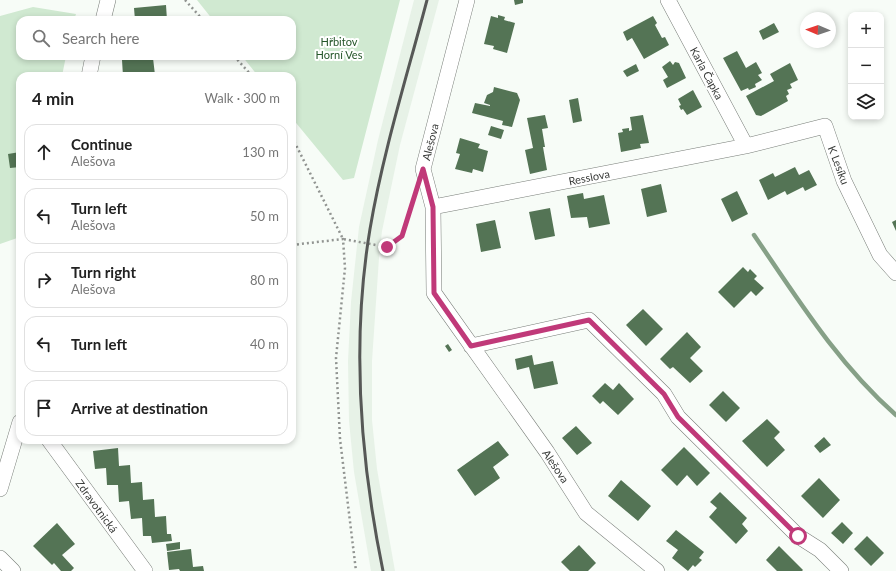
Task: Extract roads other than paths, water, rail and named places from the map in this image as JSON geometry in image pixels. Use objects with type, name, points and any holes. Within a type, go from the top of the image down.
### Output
[{"type":"street","points":[[104,16],[108,0]]},
{"type":"street","name":"Alešova","points":[[467,0],[423,169],[433,207],[434,293],[547,452],[586,513],[657,571]]},
{"type":"street","name":"Karla Čapka","points":[[668,0],[746,146]]},
{"type":"street","points":[[90,72],[92,60]]},
{"type":"street","name":"K Lesíku","points":[[746,146],[825,126],[844,180],[857,208],[880,255],[896,273]]},
{"type":"street","name":"Resslova","points":[[433,207],[746,146]]},
{"type":"street","points":[[471,346],[589,320],[664,394],[678,417],[688,428],[798,536],[820,550],[841,571]]},
{"type":"street","points":[[0,489],[16,435]]},
{"type":"street","name":"Zdravotnická","points":[[52,444],[146,571]]},
{"type":"street","points":[[0,558],[13,571]]},
{"type":"waterway","points":[[754,235],[819,330],[855,374],[896,415]]},
{"type":"railway","points":[[383,571],[369,486],[361,401],[360,358],[364,272],[375,200],[388,143],[427,0]]},
{"type":"park label","name":"Hřbitov Horní Ves","points":[[339,47]]}]
